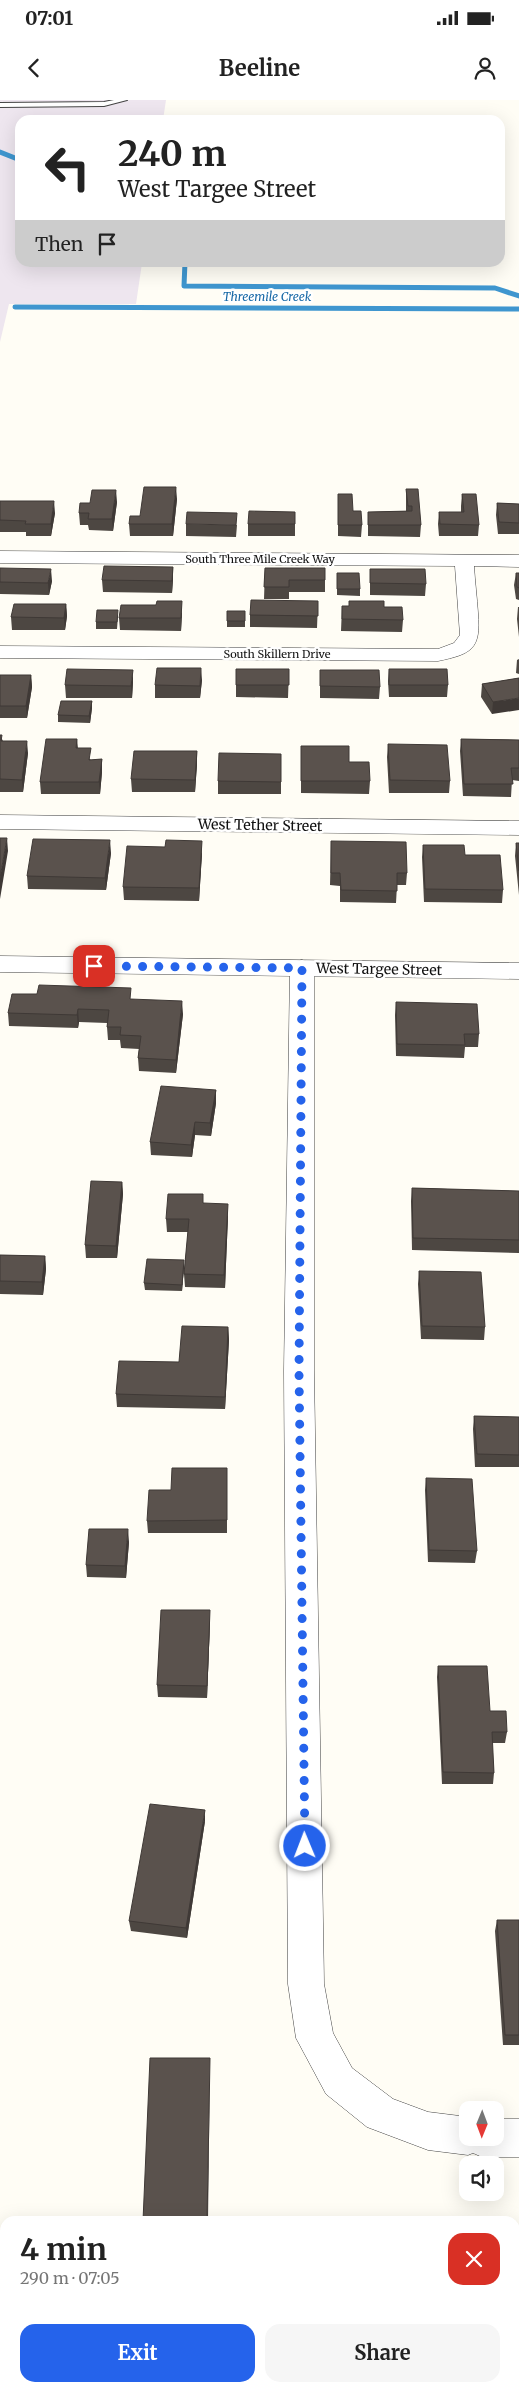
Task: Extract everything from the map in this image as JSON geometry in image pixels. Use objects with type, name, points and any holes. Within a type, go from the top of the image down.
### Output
[{"type":"street","name":"South Three Mile Creek Way","points":[[0,557],[519,561]]},
{"type":"street","name":"South Skillern Drive","points":[[0,652],[438,655],[459,650],[467,643],[470,635],[464,560]]},
{"type":"street","name":"West Tether Street","points":[[0,822],[519,828]]},
{"type":"street","name":"West Targee Street","points":[[0,964],[519,971]]},
{"type":"street","points":[[302,968],[299,1371],[306,1984],[316,2038],[339,2081],[381,2113],[428,2131],[459,2135]]},
{"type":"street","points":[[504,2138],[519,2138]]},
{"type":"lane","points":[[0,105],[42,102],[104,104],[124,100]]},
{"type":"shaded area","points":[[0,100],[166,100],[164,115],[15,115],[15,267],[141,267],[136,304],[9,304],[0,342]]},
{"type":"building","points":[[144,487],[176,487],[172,524],[129,524],[130,516],[140,516]]},
{"type":"building","points":[[406,489],[418,489],[421,525],[368,525],[368,512],[412,511],[412,506],[408,506]]},
{"type":"building","points":[[92,490],[116,490],[112,519],[88,519],[89,513],[79,513],[80,503],[90,503]]},
{"type":"building","points":[[338,494],[352,494],[353,511],[361,511],[362,525],[338,525]]},
{"type":"building","points":[[462,494],[476,494],[479,525],[440,524],[439,512],[464,512]]},
{"type":"building","points":[[0,501],[54,501],[51,524],[25,524],[26,521],[0,520]]},
{"type":"building","points":[[497,503],[519,504],[519,523],[499,522]]},
{"type":"building","points":[[249,511],[295,512],[295,524],[248,524]]},
{"type":"building","points":[[187,512],[237,513],[236,525],[186,524]]},
{"type":"building","points":[[104,566],[173,567],[172,581],[102,580]]},
{"type":"building","points":[[0,568],[51,569],[48,583],[0,582]]},
{"type":"building","points":[[265,568],[325,568],[325,580],[289,580],[289,587],[264,587]]},
{"type":"building","points":[[370,569],[425,569],[426,584],[370,583]]},
{"type":"building","points":[[337,573],[359,573],[360,589],[337,589]]},
{"type":"building","points":[[516,573],[519,573],[519,588],[517,587]]},
{"type":"building","points":[[251,600],[318,601],[318,616],[250,615]]},
{"type":"building","points":[[157,601],[182,601],[181,618],[119,618],[121,605],[156,605]]},
{"type":"building","points":[[349,601],[384,601],[384,607],[402,607],[403,620],[342,619],[342,606],[349,606]]},
{"type":"building","points":[[14,604],[66,604],[64,618],[11,617]]},
{"type":"building","points":[[97,610],[118,610],[117,622],[96,622]]},
{"type":"building","points":[[227,611],[245,611],[245,621],[227,621]]},
{"type":"building","points":[[157,668],[201,668],[200,686],[155,685]]},
{"type":"building","points":[[67,669],[133,670],[131,686],[65,685]]},
{"type":"building","points":[[236,669],[289,669],[289,685],[236,685]]},
{"type":"building","points":[[389,669],[447,669],[448,685],[389,685]]},
{"type":"building","points":[[320,670],[379,670],[380,687],[320,686]]},
{"type":"building","points":[[0,675],[31,675],[26,706],[0,706]]},
{"type":"building","points":[[519,678],[519,698],[493,702],[482,684]]},
{"type":"building","points":[[61,701],[92,701],[89,716],[58,715]]},
{"type":"building","points":[[0,735],[2,735],[1,741],[27,741],[22,780],[0,779]]},
{"type":"building","points":[[46,739],[77,739],[76,748],[91,748],[89,760],[102,759],[99,782],[40,782]]},
{"type":"building","points":[[461,739],[519,740],[519,768],[511,768],[513,784],[464,784]]},
{"type":"building","points":[[388,744],[447,745],[450,781],[390,780]]},
{"type":"building","points":[[301,746],[349,746],[349,762],[369,762],[370,781],[301,781]]},
{"type":"building","points":[[134,751],[197,751],[195,780],[131,779]]},
{"type":"building","points":[[219,753],[281,754],[281,782],[218,781]]},
{"type":"building","points":[[0,838],[7,838],[0,878]]},
{"type":"building","points":[[33,839],[110,840],[105,878],[27,876]]},
{"type":"building","points":[[166,840],[202,841],[199,888],[123,887],[127,846],[165,847]]},
{"type":"building","points":[[331,841],[406,842],[407,873],[397,873],[397,891],[341,890],[340,873],[331,873]]},
{"type":"building","points":[[516,843],[519,843],[519,871]]},
{"type":"building","points":[[423,845],[464,845],[465,855],[500,855],[503,890],[425,889]]},
{"type":"building","points":[[39,985],[131,988],[130,999],[182,1001],[176,1060],[138,1058],[141,1036],[120,1035],[121,1027],[107,1027],[109,1010],[78,1009],[77,1015],[8,1013],[12,994],[37,994]]},
{"type":"building","points":[[396,1002],[477,1004],[479,1034],[464,1034],[465,1045],[397,1044]]},
{"type":"building","points":[[161,1086],[216,1090],[210,1123],[195,1122],[191,1145],[150,1142]]},
{"type":"building","points":[[91,1181],[122,1182],[116,1246],[85,1245]]},
{"type":"building","points":[[412,1188],[519,1191],[519,1240],[413,1238]]},
{"type":"building","points":[[168,1194],[203,1194],[203,1203],[228,1204],[224,1275],[184,1274],[189,1219],[166,1219]]},
{"type":"building","points":[[0,1255],[45,1256],[42,1282],[0,1281]]},
{"type":"building","points":[[147,1259],[184,1260],[182,1285],[144,1283]]},
{"type":"building","points":[[419,1271],[481,1272],[485,1327],[422,1326]]},
{"type":"building","points":[[182,1326],[228,1327],[225,1397],[116,1394],[119,1361],[179,1362]]},
{"type":"building","points":[[474,1416],[519,1417],[519,1455],[477,1454]]},
{"type":"building","points":[[172,1468],[227,1468],[227,1520],[147,1521],[149,1490],[171,1490]]},
{"type":"building","points":[[426,1478],[472,1479],[477,1551],[429,1550]]},
{"type":"building","points":[[89,1529],[128,1529],[125,1566],[86,1565]]},
{"type":"building","points":[[161,1610],[210,1610],[207,1686],[157,1685]]},
{"type":"building","points":[[438,1666],[487,1666],[490,1711],[506,1711],[507,1732],[492,1732],[494,1773],[443,1772]]},
{"type":"building","points":[[150,1804],[205,1810],[186,1928],[129,1921]]},
{"type":"building","points":[[497,1920],[519,1920],[519,2035],[505,2035]]},
{"type":"building","points":[[150,2058],[210,2058],[207,2216],[143,2216]]},
{"type":"waterway","points":[[0,152],[15,158]]},
{"type":"waterway","points":[[185,267],[184,286],[495,288],[519,296]]},
{"type":"waterway","name":"Threemile Creek","points":[[15,307],[519,309]]},
{"type":"route","points":[[94,966],[302,968],[299,1371],[305,1846]]}]
